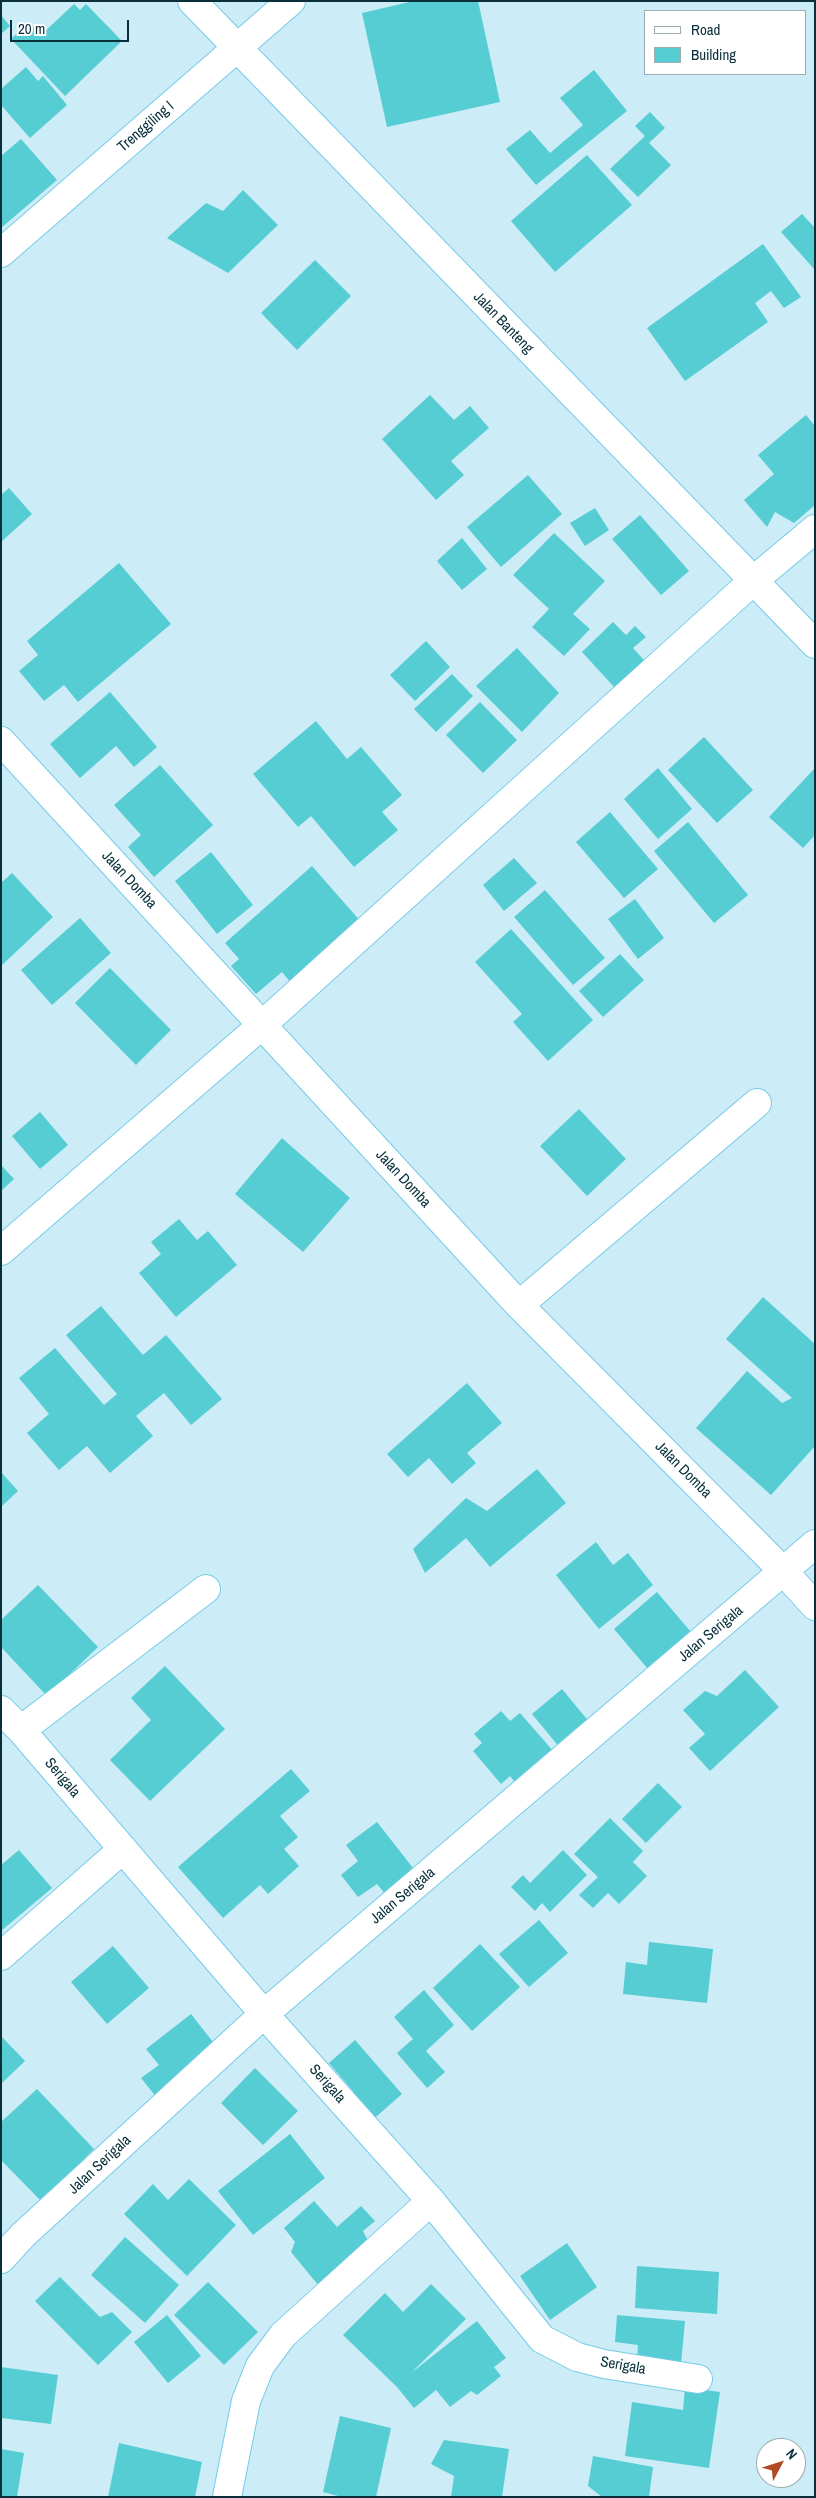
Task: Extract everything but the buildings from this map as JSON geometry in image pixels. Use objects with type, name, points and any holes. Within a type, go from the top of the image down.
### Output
[{"type":"street","name":"Jalan Banteng","points":[[192,1],[236,49],[815,644]]},
{"type":"street","name":"Trenggiling I","points":[[1,253],[291,1]]},
{"type":"street","points":[[1,1251],[262,1025],[754,580],[815,529]]},
{"type":"street","name":"Jalan Domba","points":[[1,741],[519,1305],[784,1572],[815,1606]]},
{"type":"street","points":[[519,1305],[757,1103]]},
{"type":"street","name":"Jalan Serigala","points":[[1,2259],[24,2235],[264,2014],[815,1544]]},
{"type":"street","points":[[21,1730],[206,1589]]},
{"type":"street","name":"Serigala","points":[[1,1710],[21,1730],[264,2014],[431,2201],[542,2339],[577,2357],[604,2364],[698,2379]]},
{"type":"street","points":[[1,1956],[122,1849]]},
{"type":"street","points":[[227,2497],[246,2401],[260,2366],[283,2335],[431,2201]]}]
